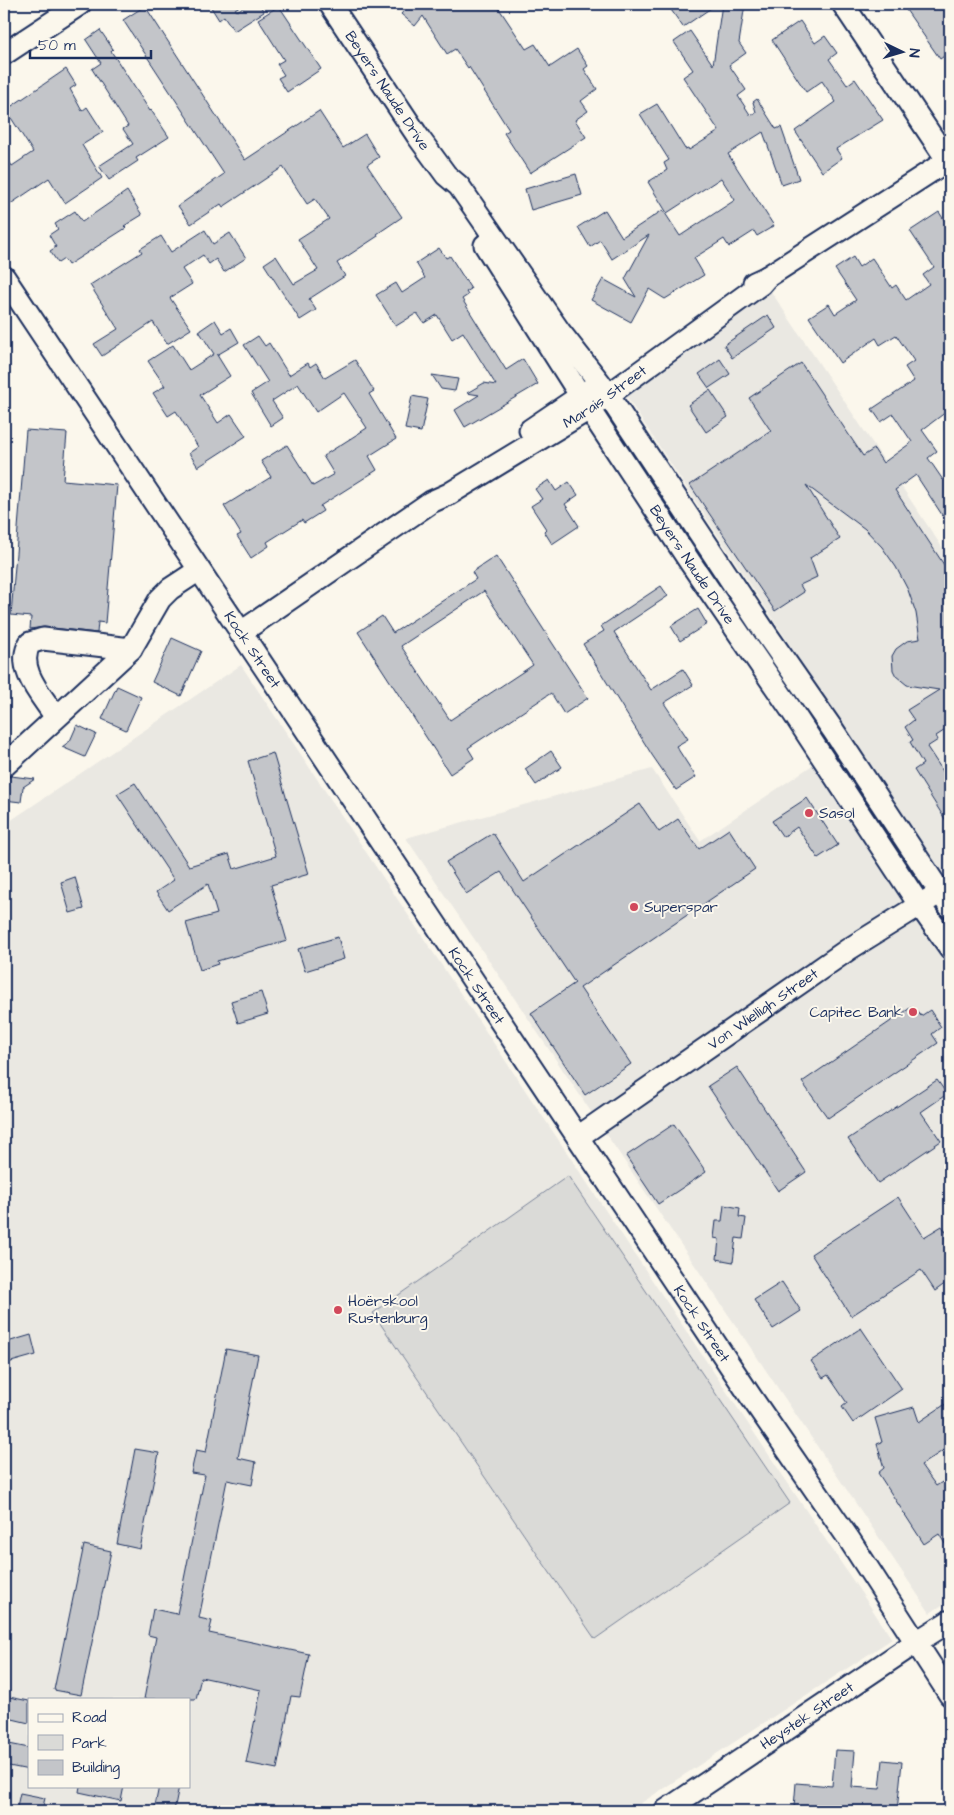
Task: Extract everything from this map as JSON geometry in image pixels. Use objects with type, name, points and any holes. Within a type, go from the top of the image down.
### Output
[{"type":"street","points":[[4,54],[80,4]]},
{"type":"street","name":"Beyers Naude Drive","points":[[330,4],[419,138],[446,175],[457,200],[585,402],[690,562],[950,948]]},
{"type":"street","points":[[843,4],[949,161]]},
{"type":"street","name":"Marais Street","points":[[240,633],[431,502],[450,494],[761,284],[767,277],[949,161]]},
{"type":"street","name":"Beyers Naude Drive","points":[[446,175],[459,186],[560,332],[604,389],[767,635],[947,895]]},
{"type":"street","name":"Kock Street","points":[[4,277],[240,633],[848,1539],[950,1695]]},
{"type":"street","points":[[4,766],[55,716],[131,649],[160,598],[199,570]]},
{"type":"street","points":[[55,716],[29,676],[24,652],[30,643],[42,639],[131,649]]},
{"type":"street","name":"Von Wielligh Street","points":[[578,1137],[848,948],[920,906],[947,895]]},
{"type":"street","name":"Heystek Street","points":[[665,1811],[950,1621]]},
{"type":"shaded area","points":[[770,290],[950,559],[950,868],[941,874],[622,390]]},
{"type":"shaded area","name":"Hoërskool Rustenburg","points":[[241,665],[892,1639],[629,1811],[4,1811],[4,825]]},
{"type":"shaded area","points":[[814,764],[950,966],[950,1600],[930,1613],[406,838],[652,769],[700,841]]},
{"type":"green space","points":[[568,1176],[790,1503],[595,1639],[373,1313]]},
{"type":"building","points":[[209,4],[243,4],[235,9],[237,11],[248,4],[259,4],[264,12],[234,31],[224,16],[219,20]]},
{"type":"building","points":[[410,4],[496,4],[526,49],[535,44],[550,67],[577,49],[588,66],[584,69],[597,89],[581,101],[588,111],[575,120],[586,137],[530,173],[504,133],[509,130],[469,67],[455,49],[447,54],[423,16],[415,26],[401,14]]},
{"type":"building","points":[[667,4],[717,4],[683,27]]},
{"type":"building","points":[[722,4],[745,4],[739,43],[746,53],[729,65],[746,90],[738,96],[751,116],[756,112],[753,102],[757,99],[776,129],[781,127],[799,179],[782,185],[763,132],[728,154],[774,226],[757,236],[754,231],[729,247],[724,239],[694,258],[704,275],[665,299],[649,289],[631,322],[591,300],[603,279],[636,297],[625,279],[649,235],[612,259],[600,240],[590,247],[578,227],[605,210],[622,237],[663,210],[680,236],[735,200],[721,178],[667,213],[648,182],[667,170],[664,163],[669,160],[640,114],[657,104],[685,149],[688,148],[689,150],[719,131],[683,77],[693,70],[674,42],[690,31],[713,65]]},
{"type":"building","points":[[902,4],[950,4],[950,52],[940,59]]},
{"type":"building","points":[[145,6],[245,160],[319,111],[343,148],[365,134],[379,157],[367,165],[402,217],[377,234],[378,236],[337,263],[345,276],[309,299],[316,310],[300,320],[264,264],[276,256],[294,284],[318,270],[298,239],[329,219],[315,199],[307,204],[283,167],[223,207],[221,204],[191,224],[178,206],[224,174],[123,20]]},
{"type":"building","points":[[279,6],[321,69],[287,92],[278,78],[284,75],[277,64],[284,60],[258,19]]},
{"type":"building","points":[[800,21],[815,43],[825,36],[837,53],[829,59],[847,85],[855,79],[883,120],[836,149],[842,158],[822,172],[795,131],[836,102],[822,81],[806,92],[772,40]]},
{"type":"building","points":[[100,30],[113,49],[111,51],[169,137],[136,158],[138,161],[109,180],[99,166],[133,144],[123,129],[128,126],[92,69],[101,63],[86,40]]},
{"type":"building","points":[[66,69],[76,85],[70,89],[82,111],[87,107],[103,132],[82,145],[102,178],[65,203],[49,178],[9,205],[4,197],[4,153],[12,166],[33,152],[6,110]]},
{"type":"building","points":[[576,174],[582,195],[531,210],[525,189]]},
{"type":"building","points":[[127,191],[142,215],[124,226],[126,228],[68,265],[64,259],[58,263],[50,251],[56,247],[49,235],[58,229],[55,224],[75,211],[82,222]]},
{"type":"building","points":[[939,212],[950,229],[950,409],[922,430],[937,451],[928,458],[943,480],[950,475],[950,527],[916,475],[895,490],[950,574],[950,727],[936,736],[938,740],[927,747],[950,782],[950,827],[914,770],[923,764],[910,742],[913,740],[905,727],[914,720],[907,710],[939,690],[907,685],[896,676],[893,670],[892,656],[896,649],[907,641],[920,639],[916,613],[908,590],[896,567],[882,547],[865,529],[806,485],[840,539],[810,558],[817,577],[800,585],[804,592],[775,611],[690,485],[771,431],[749,398],[801,363],[863,456],[874,449],[883,463],[912,442],[893,414],[881,422],[872,409],[914,381],[905,367],[914,361],[896,335],[880,345],[876,338],[840,363],[809,317],[829,304],[835,314],[856,300],[835,269],[853,257],[859,267],[872,258],[892,288],[896,285],[906,300],[929,284],[923,275],[934,267],[910,231]]},
{"type":"building","points":[[205,230],[213,244],[230,233],[246,258],[224,272],[216,259],[209,264],[203,255],[182,269],[192,284],[170,298],[191,329],[167,344],[153,322],[102,356],[94,344],[118,329],[90,285],[142,252],[140,249],[161,236],[171,252]]},
{"type":"building","points":[[439,248],[446,258],[450,256],[471,289],[466,292],[468,295],[462,299],[506,370],[523,359],[538,384],[465,427],[455,410],[479,395],[467,393],[484,383],[496,385],[463,332],[452,339],[437,315],[424,323],[417,313],[396,326],[376,295],[396,283],[402,293],[425,278],[416,263]]},
{"type":"building","points":[[768,315],[776,328],[732,358],[724,345]]},
{"type":"building","points":[[215,320],[223,333],[231,328],[239,342],[217,355],[230,376],[200,395],[218,423],[231,414],[246,436],[198,467],[189,453],[198,447],[176,411],[168,416],[153,393],[165,386],[148,361],[173,345],[189,370],[214,354],[199,331]]},
{"type":"building","points":[[258,336],[265,346],[269,343],[289,375],[308,363],[310,367],[316,363],[325,378],[355,360],[374,391],[369,394],[396,439],[369,456],[377,470],[320,506],[323,511],[304,523],[302,520],[267,542],[269,546],[251,558],[237,536],[241,534],[224,506],[271,477],[261,461],[287,445],[313,486],[334,474],[323,456],[367,428],[344,393],[316,412],[298,384],[272,401],[283,418],[271,426],[251,393],[268,382],[244,345]]},
{"type":"building","points":[[720,359],[730,374],[709,388],[699,374]]},
{"type":"building","points":[[432,375],[458,379],[455,391],[441,389]]},
{"type":"building","points":[[710,390],[728,417],[706,432],[688,405]]},
{"type":"building","points":[[412,396],[428,399],[421,432],[405,429]]},
{"type":"building","points":[[26,430],[67,433],[63,480],[117,485],[105,623],[98,622],[97,633],[44,627],[30,629],[31,617],[11,615]]},
{"type":"building","points":[[549,480],[556,491],[569,482],[578,495],[565,504],[579,526],[552,544],[544,531],[546,529],[531,506],[542,499],[535,489]]},
{"type":"building","points":[[496,556],[588,698],[564,714],[551,693],[468,748],[474,758],[450,774],[358,632],[382,616],[393,633],[476,579],[472,572]],"holes":[[[484,591],[533,665],[450,720],[401,646]]]},
{"type":"building","points":[[661,586],[668,596],[614,632],[651,690],[683,669],[693,685],[664,703],[688,739],[676,746],[696,777],[676,790],[583,644],[604,631],[601,626]]},
{"type":"building","points":[[698,609],[707,624],[680,641],[671,626]]},
{"type":"building","points":[[172,638],[201,651],[181,696],[152,682]]},
{"type":"building","points":[[117,686],[141,697],[126,730],[102,719]]},
{"type":"building","points":[[77,725],[96,734],[85,757],[62,747],[70,741]]},
{"type":"building","points":[[551,751],[562,767],[536,785],[525,769]]},
{"type":"building","points":[[273,753],[309,874],[271,885],[287,941],[217,961],[218,964],[200,970],[186,923],[217,914],[208,884],[168,910],[156,892],[174,880],[117,794],[135,783],[189,866],[229,854],[234,869],[276,856],[248,761]]},
{"type":"building","points":[[11,776],[35,779],[23,787],[21,802],[4,800],[7,778]]},
{"type":"building","points":[[807,798],[838,845],[818,858],[797,827],[783,837],[772,821]]},
{"type":"building","points":[[640,804],[659,832],[678,819],[699,849],[729,829],[755,869],[580,988],[631,1064],[585,1095],[531,1013],[575,983],[501,872],[466,894],[446,862],[493,833],[524,882]]},
{"type":"building","points":[[75,877],[84,909],[70,913],[61,882]]},
{"type":"building","points":[[338,937],[344,959],[305,971],[298,949]]},
{"type":"building","points":[[261,992],[268,1014],[238,1023],[231,1001]]},
{"type":"building","points":[[913,1006],[921,1016],[930,1010],[941,1027],[932,1034],[938,1043],[828,1118],[802,1082]]},
{"type":"building","points":[[737,1067],[806,1172],[778,1191],[708,1086]]},
{"type":"building","points":[[937,1080],[947,1094],[921,1112],[941,1141],[878,1183],[848,1139]]},
{"type":"building","points":[[674,1124],[706,1172],[658,1204],[626,1156]]},
{"type":"building","points":[[898,1197],[924,1237],[942,1226],[950,1238],[950,1280],[935,1291],[921,1270],[851,1316],[811,1254]]},
{"type":"building","points":[[724,1205],[740,1208],[739,1217],[746,1218],[743,1239],[736,1238],[733,1262],[717,1259],[719,1239],[714,1238],[716,1221],[722,1221]]},
{"type":"building","points":[[782,1282],[801,1311],[773,1329],[754,1300]]},
{"type":"building","points":[[861,1328],[902,1389],[853,1423],[842,1407],[847,1403],[828,1375],[823,1378],[811,1361]]},
{"type":"building","points":[[31,1335],[36,1355],[4,1364],[4,1343]]},
{"type":"building","points":[[226,1349],[258,1355],[238,1458],[256,1462],[252,1485],[227,1480],[199,1618],[212,1621],[209,1633],[309,1654],[300,1697],[291,1696],[277,1769],[246,1763],[261,1690],[201,1677],[196,1699],[144,1698],[156,1637],[148,1635],[153,1609],[177,1614],[205,1475],[191,1473],[196,1450],[206,1452]]},
{"type":"building","points":[[950,1401],[950,1446],[921,1465],[936,1486],[950,1477],[950,1552],[939,1534],[924,1544],[878,1473],[884,1468],[877,1444],[882,1442],[875,1418],[914,1407],[919,1422]]},
{"type":"building","points":[[135,1449],[159,1453],[140,1549],[117,1544]]},
{"type":"building","points":[[84,1545],[111,1551],[81,1695],[54,1690]]},
{"type":"building","points":[[4,1696],[28,1701],[28,1723],[4,1717]]},
{"type":"building","points":[[4,1743],[28,1748],[28,1770],[4,1765]]},
{"type":"building","points":[[835,1750],[855,1751],[852,1787],[880,1789],[883,1760],[902,1762],[897,1811],[850,1808],[850,1811],[830,1811],[794,1807],[796,1783],[832,1786]]},
{"type":"building","points":[[80,1788],[124,1788],[121,1801],[79,1792]]},
{"type":"building","points":[[159,1788],[179,1788],[174,1811],[154,1811]]},
{"type":"building","points":[[20,1793],[45,1798],[42,1811],[16,1811]]},
{"type":"place","name":"Sasol","points":[[809,813]]},
{"type":"place","name":"Superspar","points":[[634,907]]},
{"type":"place","name":"Capitec Bank","points":[[913,1012]]},
{"type":"place","name":"Hoërskool Rustenburg","points":[[338,1310]]}]
